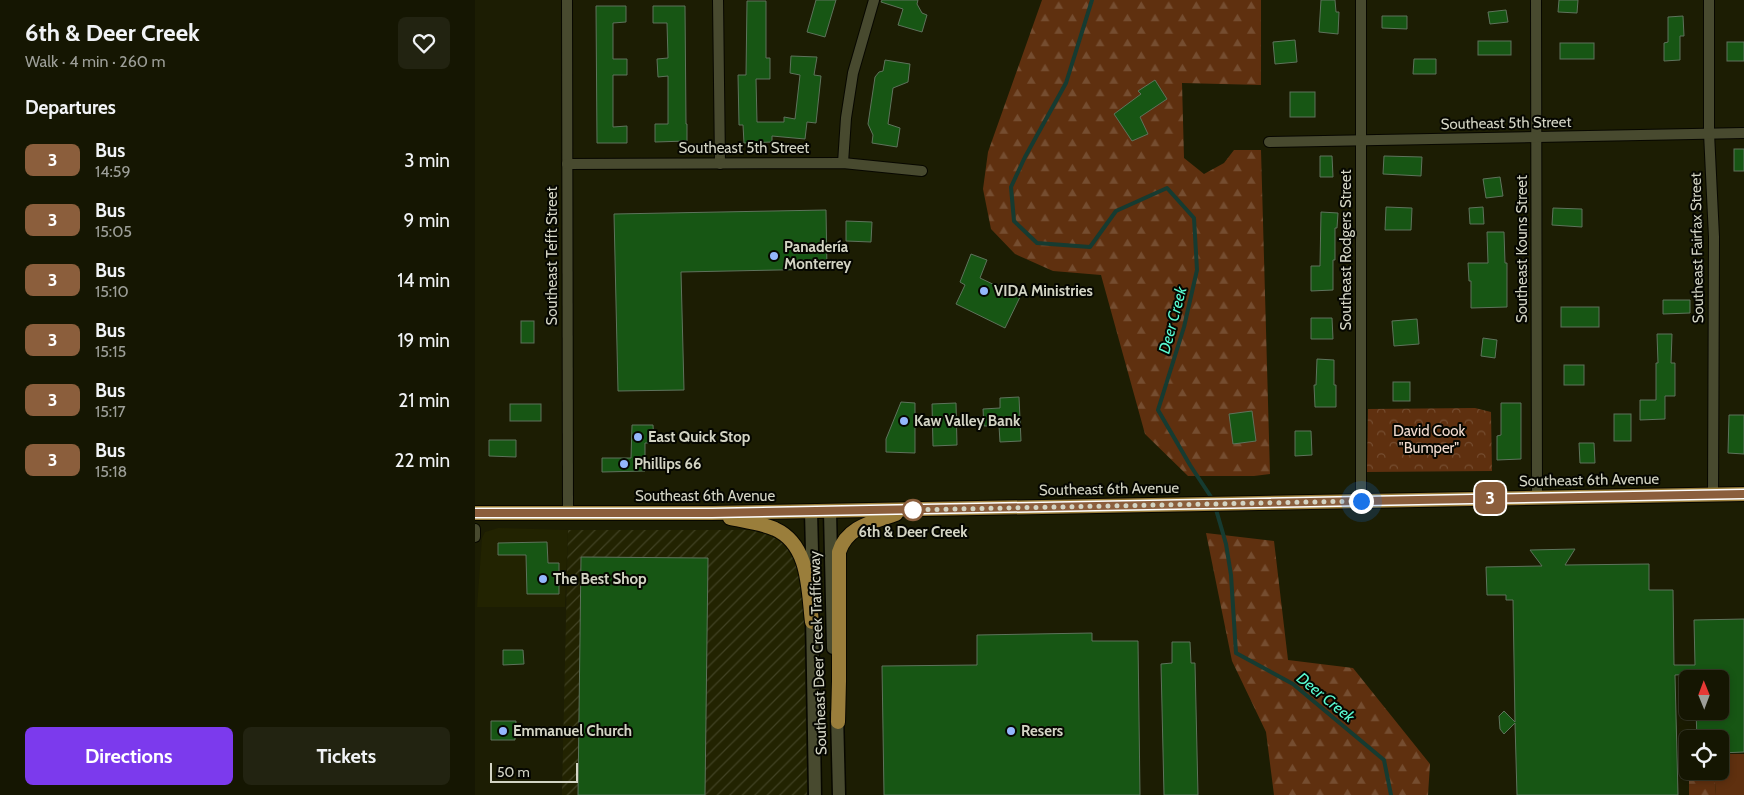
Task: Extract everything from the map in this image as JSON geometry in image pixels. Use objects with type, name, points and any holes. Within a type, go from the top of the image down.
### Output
[{"type":"main road","name":"Southeast 6th Avenue","points":[[475,513],[712,513],[1744,494]]},
{"type":"main road","points":[[838,722],[838,558],[840,546],[851,532],[858,527],[907,510]]},
{"type":"main road","points":[[712,513],[775,529],[793,542],[803,561],[812,622]]},
{"type":"street","name":"Southeast Tefft Street","points":[[567,0],[568,512]]},
{"type":"street","points":[[719,0],[720,164]]},
{"type":"street","points":[[843,163],[845,118],[853,73],[874,0]]},
{"type":"street","name":"Southeast Rodgers Street","points":[[1361,0],[1361,501]]},
{"type":"street","name":"Southeast Kouns Street","points":[[1536,0],[1537,497]]},
{"type":"street","name":"Southeast Fairfax Street","points":[[1709,0],[1709,133],[1714,237],[1713,495]]},
{"type":"street","name":"Southeast 5th Street","points":[[1269,142],[1744,133]]},
{"type":"street","name":"Southeast 5th Street","points":[[567,164],[843,163],[922,171]]},
{"type":"street","name":"Southeast Deer Creek Trafficway","points":[[811,511],[814,581],[812,622],[815,795]]},
{"type":"street","name":"Southeast Deer Creek Trafficway","points":[[830,511],[833,682],[838,722],[839,795]]},
{"type":"street","points":[[475,529],[475,537]]},
{"type":"shaded area","points":[[498,528],[568,530],[565,607],[477,607],[482,538],[485,532]]},
{"type":"shaded area","points":[[568,530],[752,530],[782,541],[793,553],[800,568],[804,613],[807,795],[562,795]]},
{"type":"green space","points":[[1042,0],[1261,0],[1261,85],[1182,83],[1184,158],[1204,174],[1224,163],[1234,150],[1261,150],[1270,474],[1254,476],[1188,476],[1145,434],[1101,275],[1053,271],[1015,254],[991,229],[983,189],[988,152]]},
{"type":"green space","name":"David Cook \"Bumper\"","points":[[1475,408],[1491,412],[1492,471],[1367,472],[1368,409]]},
{"type":"green space","points":[[1206,533],[1274,541],[1288,660],[1353,668],[1430,764],[1428,795],[1274,795],[1266,732],[1232,661]]},
{"type":"green space","points":[[1729,754],[1744,754],[1744,795],[1716,795],[1715,780],[1729,780]]},
{"type":"green space","points":[[1689,780],[1715,780],[1716,795],[1689,795]]},
{"type":"building","points":[[816,0],[836,0],[825,37],[807,32]]},
{"type":"building","points":[[882,0],[918,0],[917,4],[922,13],[927,15],[922,32],[898,25],[903,9],[881,2]]},
{"type":"building","points":[[1321,0],[1335,0],[1336,12],[1339,12],[1338,34],[1319,32]]},
{"type":"building","points":[[1559,0],[1578,0],[1577,13],[1558,12]]},
{"type":"building","points":[[747,1],[766,1],[766,58],[770,58],[770,79],[756,79],[757,122],[784,122],[784,117],[795,119],[800,75],[790,73],[791,56],[817,57],[814,75],[821,76],[816,123],[807,122],[805,139],[772,136],[772,142],[744,143],[743,125],[739,125],[738,75],[746,75]]},
{"type":"building","points":[[596,6],[626,6],[626,22],[613,23],[613,59],[627,59],[627,75],[613,75],[613,127],[627,126],[627,143],[597,143]]},
{"type":"building","points":[[653,6],[685,6],[687,141],[655,142],[655,124],[668,124],[668,76],[658,77],[657,59],[668,58],[667,23],[653,23]]},
{"type":"building","points":[[1506,10],[1508,22],[1490,24],[1488,12]]},
{"type":"building","points":[[1382,16],[1407,16],[1407,29],[1382,28]]},
{"type":"building","points":[[1683,16],[1684,36],[1680,36],[1680,60],[1664,61],[1664,43],[1668,42],[1668,17]]},
{"type":"building","points":[[1295,40],[1297,62],[1275,64],[1273,42]]},
{"type":"building","points":[[1478,41],[1511,41],[1511,55],[1478,55]]},
{"type":"building","points":[[1727,42],[1744,42],[1744,61],[1727,61]]},
{"type":"building","points":[[1560,43],[1594,43],[1594,59],[1560,59]]},
{"type":"building","points":[[1414,59],[1436,59],[1436,74],[1413,74]]},
{"type":"building","points":[[885,60],[910,64],[908,82],[893,88],[888,124],[900,128],[897,147],[872,143],[873,135],[868,124],[875,77],[879,72],[883,71]]},
{"type":"building","points":[[1155,80],[1167,99],[1140,117],[1148,134],[1132,141],[1114,114],[1141,94],[1138,91]]},
{"type":"building","points":[[1290,92],[1315,92],[1315,117],[1290,117]]},
{"type":"building","points":[[1734,149],[1744,149],[1744,171],[1734,171]]},
{"type":"building","points":[[1320,156],[1332,156],[1333,177],[1320,177]]},
{"type":"building","points":[[1384,156],[1422,157],[1421,176],[1383,174]]},
{"type":"building","points":[[1500,177],[1503,196],[1486,198],[1483,179]]},
{"type":"building","points":[[1386,207],[1412,208],[1411,230],[1385,230]]},
{"type":"building","points":[[1483,207],[1484,224],[1470,224],[1469,208]]},
{"type":"building","points":[[1553,208],[1582,209],[1582,227],[1552,225]]},
{"type":"building","points":[[826,210],[827,269],[681,272],[684,390],[618,391],[614,214]]},
{"type":"building","points":[[1321,212],[1338,213],[1337,228],[1335,228],[1333,290],[1311,291],[1311,266],[1320,266]]},
{"type":"building","points":[[846,221],[872,222],[871,242],[846,241]]},
{"type":"building","points":[[1487,232],[1504,232],[1505,263],[1507,263],[1507,307],[1471,308],[1471,281],[1469,281],[1468,263],[1488,263]]},
{"type":"building","name":"VIDA Ministries","points":[[971,254],[987,260],[980,278],[1020,297],[1005,328],[956,304],[965,285],[960,282]]},
{"type":"building","points":[[1663,300],[1690,300],[1690,313],[1663,314]]},
{"type":"building","points":[[1561,307],[1599,307],[1599,327],[1561,327]]},
{"type":"building","points":[[1311,318],[1332,318],[1333,339],[1311,339]]},
{"type":"building","points":[[1417,319],[1419,344],[1394,346],[1392,321]]},
{"type":"building","points":[[521,321],[534,321],[534,343],[521,343]]},
{"type":"building","points":[[1657,334],[1672,334],[1671,363],[1675,363],[1675,396],[1665,396],[1665,419],[1640,420],[1640,400],[1656,400]]},
{"type":"building","points":[[1483,338],[1497,340],[1495,358],[1481,356]]},
{"type":"building","points":[[1317,359],[1334,360],[1336,407],[1315,407],[1314,385],[1316,385]]},
{"type":"building","points":[[1564,365],[1584,365],[1584,385],[1564,385]]},
{"type":"building","points":[[1393,382],[1410,382],[1410,401],[1393,401]]},
{"type":"building","points":[[1019,397],[1021,441],[1000,442],[999,426],[984,426],[983,409],[1000,408],[1000,398]]},
{"type":"building","name":"Kaw Valley Bank","points":[[901,402],[915,403],[915,453],[886,452],[886,439]]},
{"type":"building","points":[[956,403],[957,445],[933,446],[932,404]]},
{"type":"building","points":[[1501,403],[1521,403],[1521,459],[1497,460],[1497,436],[1501,435]]},
{"type":"building","points":[[510,404],[541,404],[541,421],[510,421]]},
{"type":"building","points":[[1252,411],[1256,441],[1233,444],[1229,414]]},
{"type":"building","points":[[1614,414],[1631,414],[1631,441],[1614,441]]},
{"type":"building","points":[[1729,415],[1744,415],[1744,454],[1728,453]]},
{"type":"building","points":[[632,425],[653,425],[654,443],[645,443],[645,471],[602,472],[602,458],[631,458]]},
{"type":"building","points":[[1295,431],[1311,431],[1312,455],[1295,456]]},
{"type":"building","points":[[489,440],[516,440],[516,457],[489,456]]},
{"type":"building","points":[[1579,443],[1594,443],[1595,463],[1580,463]]},
{"type":"building","points":[[547,542],[548,563],[559,563],[559,594],[527,594],[526,555],[498,555],[498,543]]},
{"type":"building","points":[[1575,549],[1565,565],[1649,564],[1649,590],[1673,590],[1674,665],[1695,665],[1694,620],[1744,619],[1744,752],[1729,753],[1729,730],[1697,730],[1696,720],[1729,720],[1729,670],[1679,670],[1679,675],[1675,675],[1678,795],[1517,795],[1515,723],[1504,734],[1500,729],[1499,716],[1504,711],[1515,722],[1513,600],[1506,600],[1506,595],[1487,595],[1486,567],[1542,566],[1530,550]]},
{"type":"building","points":[[581,557],[708,558],[705,795],[578,795]]},
{"type":"building","name":"Resers","points":[[1092,633],[1092,641],[1138,641],[1140,795],[884,795],[882,666],[977,665],[977,635]]},
{"type":"building","points":[[1172,642],[1190,642],[1191,663],[1195,663],[1198,795],[1164,795],[1161,664],[1172,663]]},
{"type":"building","points":[[503,650],[523,650],[524,664],[503,665]]},
{"type":"building","name":"Emmanuel Church","points":[[491,721],[516,721],[515,740],[491,740]]},
{"type":"waterway","name":"Deer Creek","points":[[1092,0],[1066,83],[1025,157],[1011,187],[1014,221],[1037,243],[1090,247],[1116,211],[1167,188],[1194,218],[1197,270],[1184,327],[1158,410],[1213,500]]},
{"type":"waterway","name":"Deer Creek","points":[[1215,506],[1226,544],[1231,575],[1236,653],[1293,684],[1384,760],[1391,795]]},
{"type":"bus line","name":"3","points":[[475,513],[785,512],[1744,494]]},
{"type":"place","name":"Panadería Monterrey","points":[[774,256]]},
{"type":"place","name":"VIDA Ministries","points":[[984,291]]},
{"type":"place","name":"Kaw Valley Bank","points":[[904,421]]},
{"type":"place","name":"East Quick Stop","points":[[638,437]]},
{"type":"place","name":"Phillips 66","points":[[624,464]]},
{"type":"place","name":"6th & Deer Creek","points":[[913,510]]},
{"type":"place","name":"The Best Shop","points":[[543,579]]},
{"type":"place","name":"Emmanuel Church","points":[[503,731]]},
{"type":"place","name":"Resers","points":[[1011,731]]},
{"type":"route","points":[[913,510],[907,510],[1361,501]]}]
